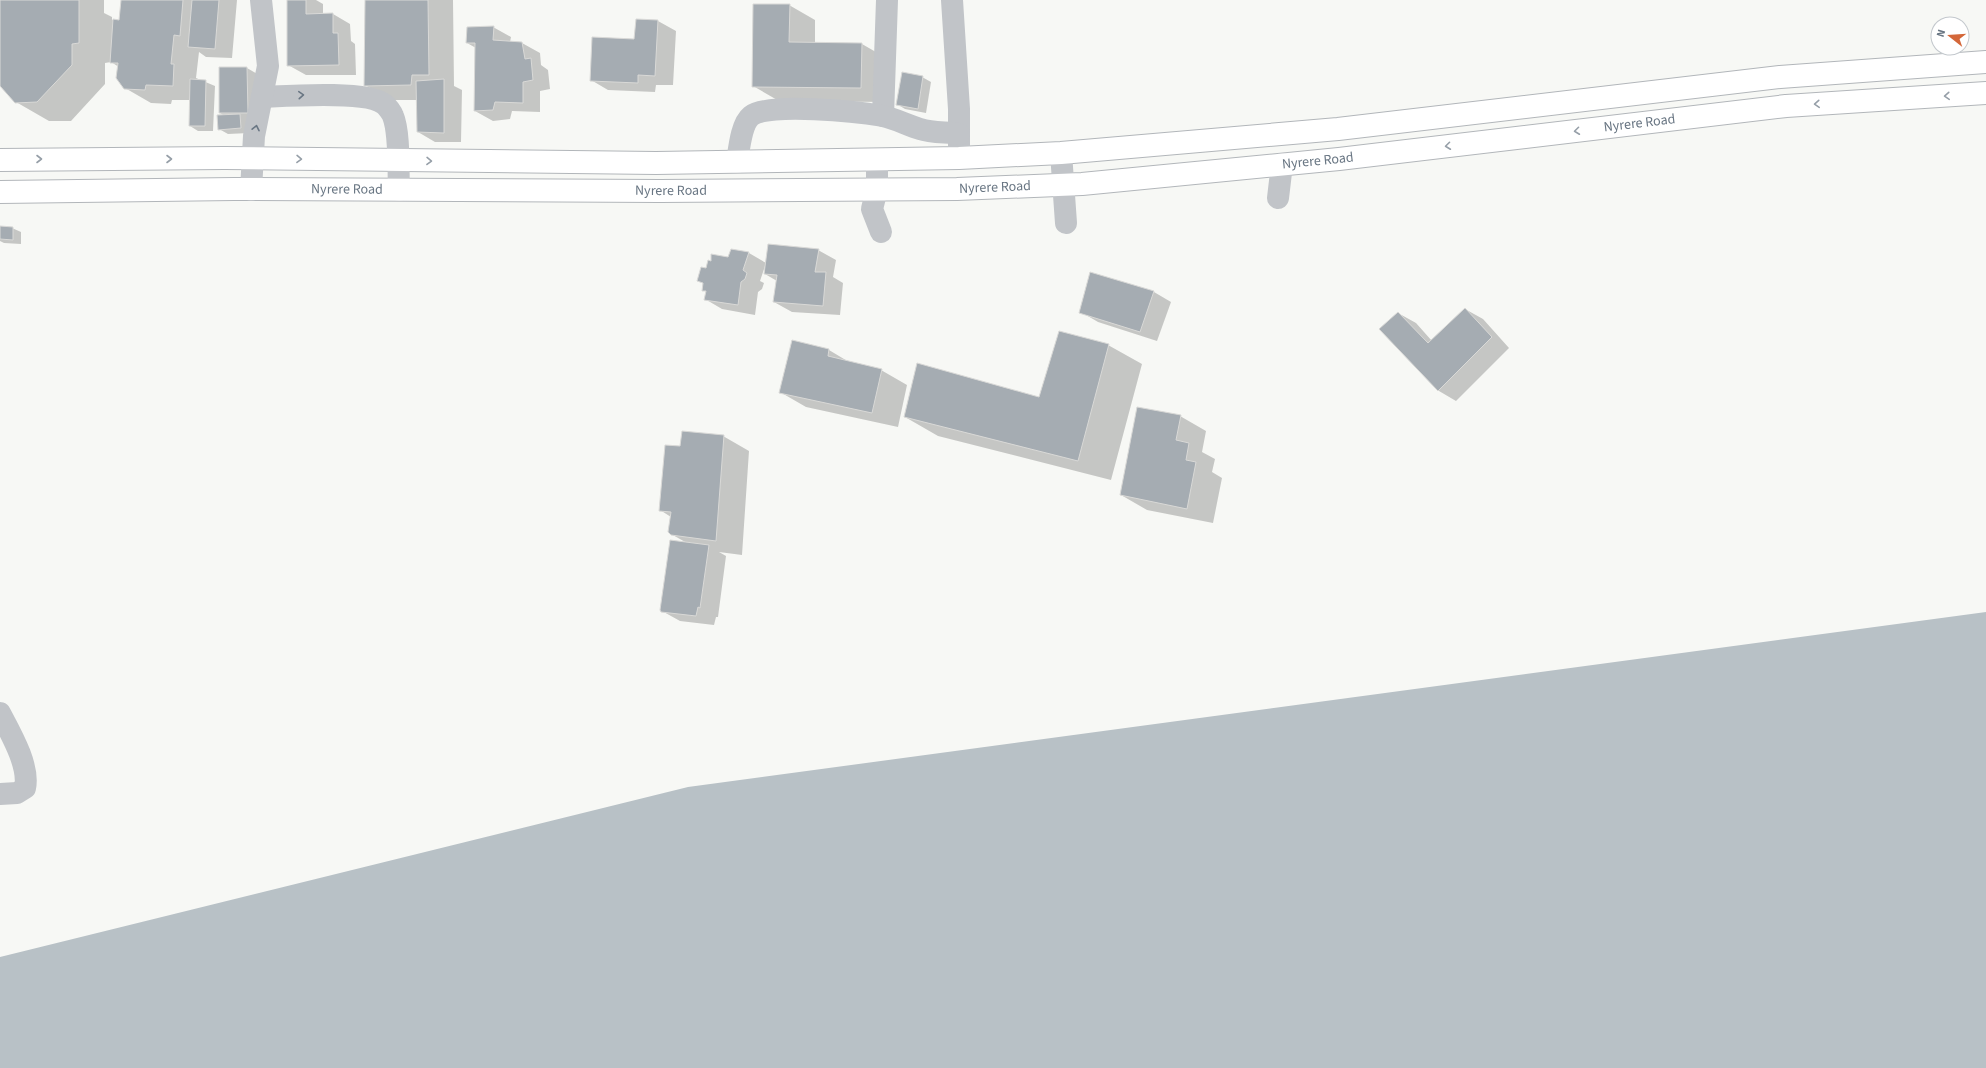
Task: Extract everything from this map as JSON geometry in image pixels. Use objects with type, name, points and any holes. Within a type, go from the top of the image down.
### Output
[{"type":"main road","name":"Nyrere Road","points":[[0,160],[252,159],[737,162],[959,158],[1061,153],[1338,128],[1780,77],[1986,62]]},
{"type":"main road","name":"Nyrere Road","points":[[0,192],[251,190],[957,189],[1062,185],[1282,164],[1786,106],[1986,93]]},
{"type":"street","points":[[251,190],[254,136],[268,66],[262,0]]},
{"type":"street","points":[[883,116],[887,0]]},
{"type":"street","points":[[952,0],[959,158]]},
{"type":"street","points":[[262,97],[316,94],[367,99],[384,104],[393,116],[397,137],[399,190]]},
{"type":"street","points":[[737,162],[742,135],[750,117],[763,110],[790,109],[860,113],[895,119],[921,130],[959,134]]},
{"type":"street","points":[[1061,153],[1062,185],[1066,223]]},
{"type":"street","points":[[877,160],[877,189],[872,209],[881,232]]},
{"type":"street","points":[[1278,198],[1282,164]]},
{"type":"street","points":[[0,713],[19,752],[27,780],[25,788],[17,793],[0,794]]},
{"type":"shaded area","points":[[1986,612],[1986,1068],[0,1068],[0,957],[688,787]]},
{"type":"building","points":[[0,0],[79,0],[79,43],[72,44],[72,65],[37,102],[15,103],[0,86]]},
{"type":"building","points":[[121,0],[183,0],[180,36],[174,35],[171,64],[174,64],[173,86],[146,85],[145,90],[124,89],[116,78],[118,63],[110,63],[113,19],[119,20]]},
{"type":"building","points":[[192,0],[219,0],[215,49],[188,47]]},
{"type":"building","points":[[287,0],[306,0],[306,14],[333,13],[333,33],[338,33],[339,65],[287,66]]},
{"type":"building","points":[[365,0],[428,0],[429,75],[412,75],[411,85],[364,86]]},
{"type":"building","points":[[753,4],[790,4],[789,42],[862,43],[861,88],[752,87]]},
{"type":"building","points":[[636,19],[658,20],[655,76],[638,75],[638,83],[590,81],[592,37],[634,39]]},
{"type":"building","points":[[494,26],[493,40],[522,42],[525,59],[531,58],[533,80],[523,82],[523,103],[495,102],[493,110],[474,111],[475,43],[466,43],[467,27]]},
{"type":"building","points":[[219,67],[247,67],[248,113],[219,113]]},
{"type":"building","points":[[902,72],[923,76],[918,109],[896,105]]},
{"type":"building","points":[[190,79],[206,80],[205,126],[189,126]]},
{"type":"building","points":[[444,79],[444,133],[417,132],[416,81]]},
{"type":"building","points":[[240,114],[241,128],[218,130],[217,115]]},
{"type":"building","points":[[0,226],[13,227],[13,240],[0,239]]},
{"type":"building","points":[[768,244],[819,249],[815,272],[826,272],[823,306],[773,302],[777,275],[764,274]]},
{"type":"building","points":[[731,249],[749,252],[743,270],[747,273],[745,279],[741,282],[738,305],[704,300],[706,291],[702,291],[703,283],[697,281],[701,267],[706,268],[708,260],[711,261],[711,254],[728,257]]},
{"type":"building","points":[[1090,272],[1154,291],[1140,332],[1079,313]]},
{"type":"building","points":[[1465,308],[1492,337],[1438,391],[1379,329],[1398,312],[1428,343]]},
{"type":"building","points":[[1059,331],[1109,344],[1078,461],[904,417],[917,363],[1039,397]]},
{"type":"building","points":[[792,340],[829,349],[828,356],[882,369],[872,413],[779,393]]},
{"type":"building","points":[[1137,407],[1181,415],[1176,440],[1189,443],[1186,460],[1196,462],[1187,509],[1120,495]]},
{"type":"building","points":[[682,431],[724,435],[716,541],[671,535],[668,532],[671,512],[659,511],[665,445],[680,446]]},
{"type":"building","points":[[670,540],[709,545],[700,608],[698,607],[696,616],[661,612],[660,610]]}]
